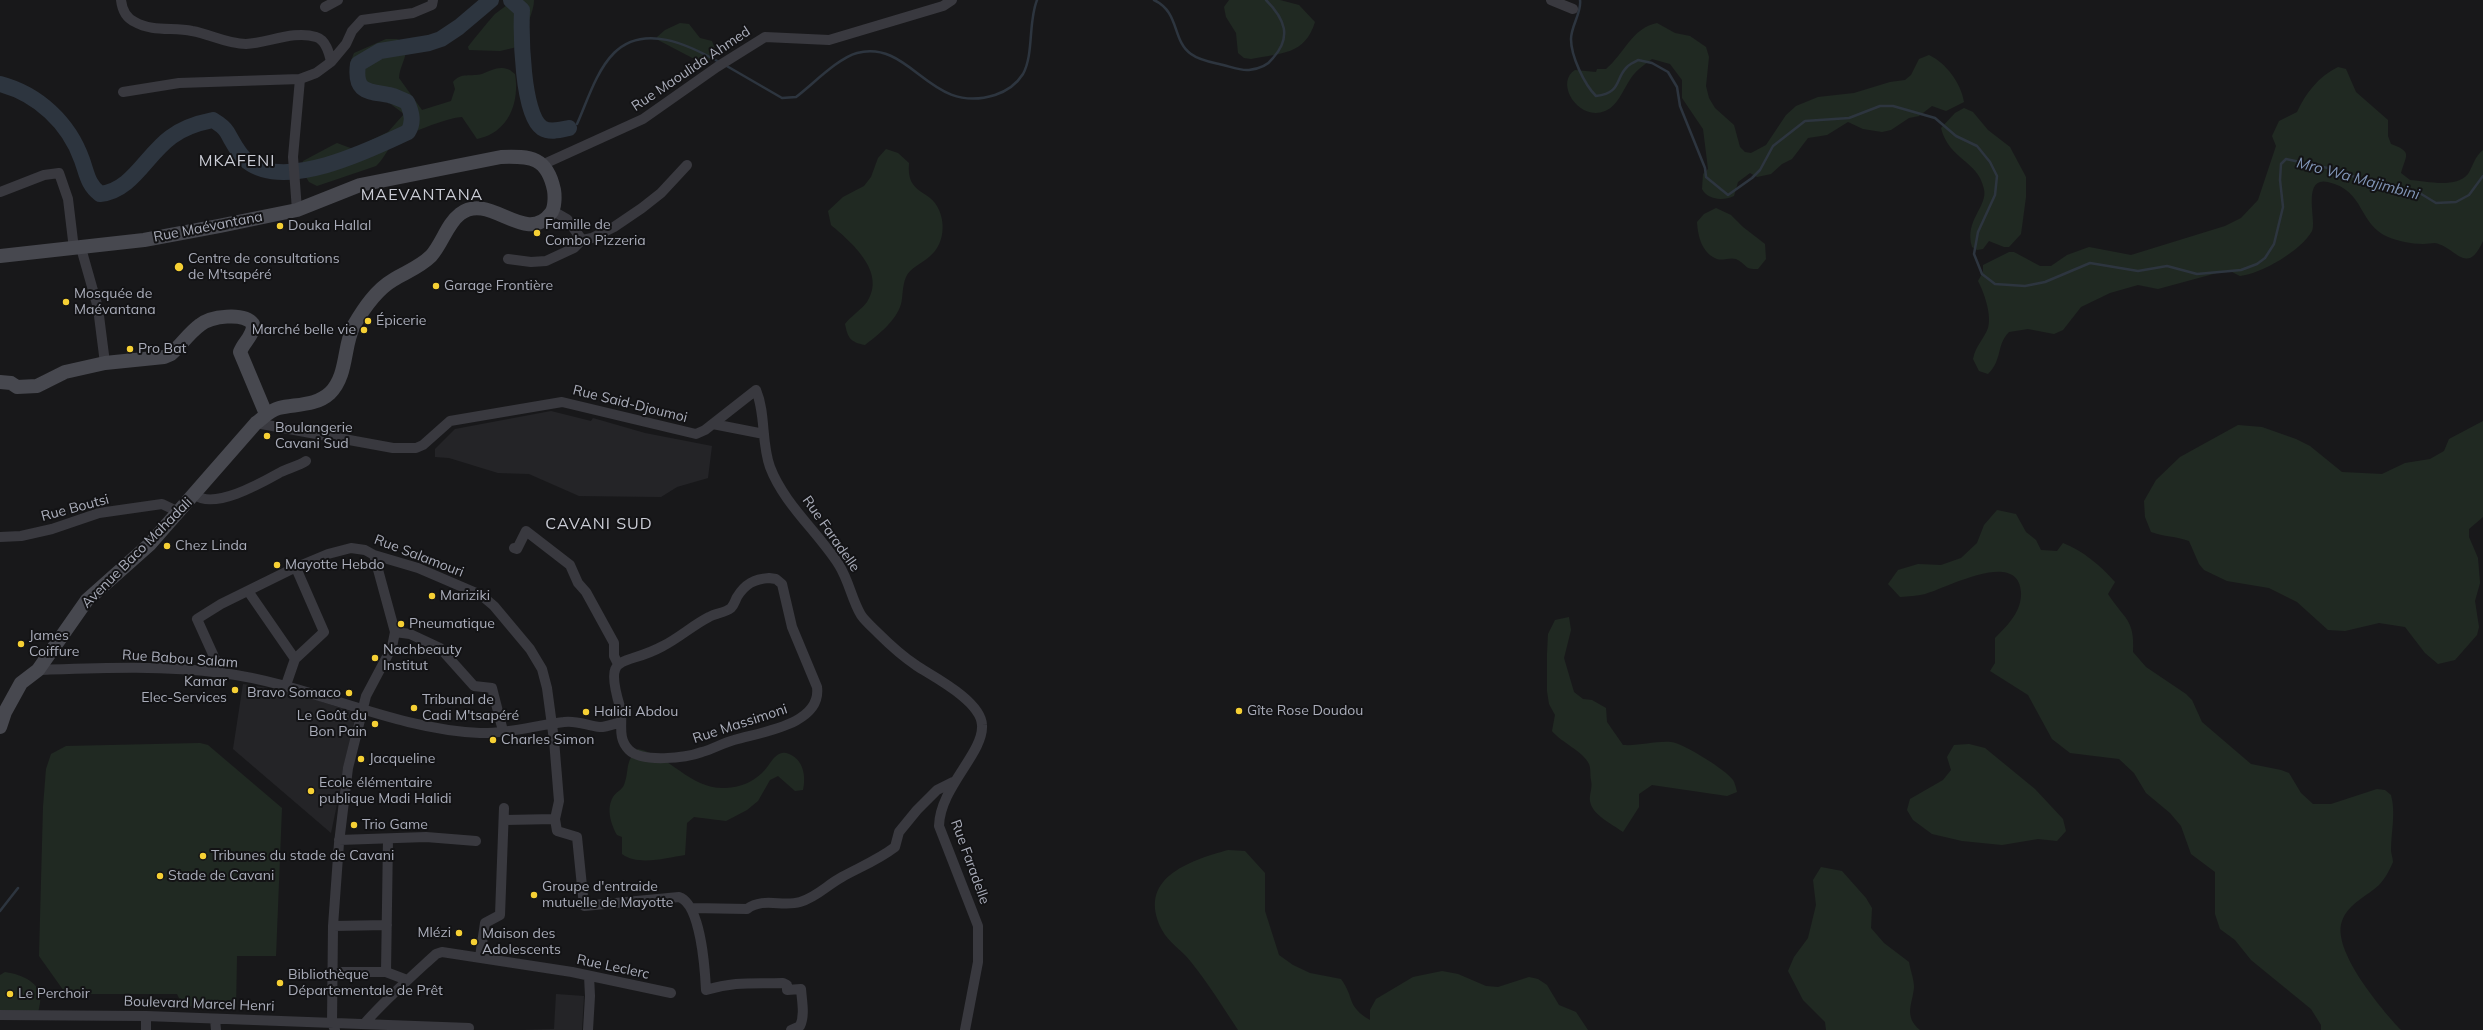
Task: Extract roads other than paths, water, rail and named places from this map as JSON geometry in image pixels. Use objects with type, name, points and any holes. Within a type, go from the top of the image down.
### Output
[{"type":"street","points":[[121,0],[127,16],[135,22],[147,26],[192,31],[220,40],[244,44],[294,36],[314,37],[326,46],[331,62]]},
{"type":"street","points":[[324,7],[338,0]]},
{"type":"street","points":[[124,92],[178,83],[300,79],[321,70],[331,62],[346,44],[352,31],[362,20],[413,13],[432,5],[432,0]]},
{"type":"street","name":"Rue Maoulida Ahmed","points":[[544,164],[643,119],[717,67],[765,37],[829,40],[943,6],[952,0]]},
{"type":"street","points":[[1551,0],[1573,9]]},
{"type":"street","points":[[298,210],[293,177],[293,157],[300,79]]},
{"type":"street","name":"Rue Maévantana","points":[[0,256],[78,249],[155,238],[298,210],[360,185],[493,158],[524,156],[544,164]]},
{"type":"street","points":[[0,382],[11,383],[17,387],[37,386],[65,372],[105,363],[164,357],[171,354],[205,321],[241,316],[250,320],[253,324],[251,336],[242,346],[240,352],[261,419],[277,409],[309,404],[331,392],[340,376],[353,327],[376,292],[392,280],[417,267],[431,255],[459,214],[469,209],[478,207],[523,225],[536,224],[545,220],[552,212],[555,194],[551,177],[544,164]]},
{"type":"street","points":[[508,259],[530,262],[546,261],[574,248],[582,240],[592,238],[614,227],[642,208],[661,193],[688,165]]},
{"type":"street","points":[[0,192],[44,175],[59,173],[68,199],[78,249],[98,308],[105,363]]},
{"type":"street","points":[[552,212],[566,219],[582,240]]},
{"type":"street","name":"Rue Said-Djoumoi","points":[[261,419],[393,448],[408,448],[423,445],[444,425],[460,418],[562,402],[696,434],[713,424],[756,390],[761,403],[764,434],[770,464],[777,483]]},
{"type":"street","name":"Avenue Baco Mahadali","points":[[0,727],[5,712],[20,683],[38,670],[87,600],[150,544],[261,419]]},
{"type":"street","points":[[713,424],[764,434]]},
{"type":"street","points":[[195,495],[199,498],[224,498],[251,489],[306,461]]},
{"type":"street","name":"Rue Faradelle","points":[[777,483],[840,566],[861,614],[894,649],[954,688],[978,712],[982,724],[980,738],[953,782],[943,803],[939,826],[978,926],[978,962],[965,1030]]},
{"type":"street","name":"Rue Boutsi","points":[[0,537],[21,536],[52,529],[99,513],[162,504],[179,512]]},
{"type":"street","points":[[514,548],[519,546],[526,531],[570,565],[578,583],[586,592],[614,643],[614,656],[618,664]]},
{"type":"street","name":"Rue Salamouri","points":[[222,672],[197,619],[248,591],[328,554],[351,548],[365,550],[374,555],[418,568],[481,596],[494,606],[530,649],[542,669],[553,724],[560,801],[555,819]]},
{"type":"street","points":[[333,1027],[333,926],[339,840],[348,768],[364,710],[366,696],[392,647],[395,632],[374,555]]},
{"type":"street","points":[[286,685],[295,659],[324,632],[296,568]]},
{"type":"street","name":"Rue Massimoni","points":[[776,579],[782,584],[792,627],[803,650],[818,696],[813,708],[792,723],[762,734],[734,740],[701,753],[669,758],[638,757],[629,750],[620,734],[621,722],[622,713],[613,683],[614,669],[618,664],[656,650],[709,617],[731,608],[742,591],[753,580],[776,579]]},
{"type":"street","points":[[248,591],[295,659]]},
{"type":"street","points":[[395,632],[410,634],[440,648],[474,686],[492,688],[503,731]]},
{"type":"street","name":"Rue Babou Salam","points":[[38,670],[147,669],[222,672],[286,685],[364,710],[434,728],[482,733],[553,724]]},
{"type":"street","points":[[553,724],[575,721],[600,727],[621,722]]},
{"type":"street","points":[[692,908],[747,909],[754,904],[770,902],[788,904],[811,898],[842,877],[885,855],[896,847],[899,832],[917,810],[937,790],[953,782]]},
{"type":"street","points":[[480,957],[485,923],[500,916],[505,820],[504,808]]},
{"type":"street","points":[[505,820],[555,819],[558,832],[577,836],[582,902],[584,906],[679,897],[688,901],[692,908],[704,960],[706,990],[726,985],[751,982],[783,983],[787,985],[787,990],[801,989],[804,1010],[803,1021],[800,1026],[791,1030]]},
{"type":"street","points":[[339,840],[426,837],[476,841]]},
{"type":"street","points":[[386,972],[388,839]]},
{"type":"street","points":[[333,926],[387,925]]},
{"type":"street","name":"Rue Leclerc","points":[[364,1024],[407,980],[436,954],[442,952],[480,957],[588,976],[671,993]]},
{"type":"street","points":[[333,972],[386,972],[407,980]]},
{"type":"street","points":[[588,976],[590,996],[588,1030]]},
{"type":"street","name":"Boulevard Marcel Henri","points":[[0,1015],[146,1016],[333,1027],[364,1024],[388,1028],[468,1028]]},
{"type":"street","points":[[146,1016],[146,1030]]},
{"type":"street","points":[[215,1019],[216,1030]]},
{"type":"waterway","name":"Mro Wa Majimbini","points":[[0,84],[27,95],[39,103],[60,122],[76,147],[90,183],[100,194],[111,191],[130,179],[162,144],[171,137],[191,126],[213,120],[226,130],[239,152],[248,162],[264,170],[284,172],[305,170],[328,165],[351,157],[408,132],[412,117],[407,102],[396,97],[375,93],[364,89],[358,81],[358,64],[380,51],[429,43],[441,39],[459,27],[491,0]]},
{"type":"waterway","name":"Mro Wa Majimbini","points":[[511,0],[522,10],[524,73],[530,107],[535,120],[545,130],[555,131],[569,128]]},
{"type":"waterway","name":"Mro Wa Majimbini","points":[[725,65],[782,98],[796,97],[825,72],[842,60],[857,53],[876,52],[892,57],[937,87],[953,95],[972,99],[995,95],[1011,87],[1023,74],[1029,57],[1034,9],[1037,0]]},
{"type":"waterway","name":"Mro Wa Majimbini","points":[[1154,0],[1162,5],[1168,12],[1181,42],[1191,54],[1197,58],[1246,70],[1259,68],[1266,65],[1283,43],[1284,28],[1282,21],[1273,7],[1266,0]]},
{"type":"waterway","name":"Mro Wa Majimbini","points":[[1580,0],[1571,39],[1573,53],[1579,69],[1591,91],[1596,96],[1610,92],[1617,84],[1623,71],[1638,60],[1652,63],[1668,72],[1677,87],[1680,106],[1705,168],[1706,177],[1728,195],[1752,178],[1760,170],[1773,146],[1805,121],[1849,118],[1880,106],[1893,106],[1935,118],[1956,136],[1977,146],[1990,162],[1997,176],[1995,195],[1978,232],[1974,254],[1982,274],[1995,284],[2025,286],[2045,282],[2090,263],[2138,271],[2167,266],[2197,274],[2241,270],[2257,264],[2265,258],[2274,244],[2283,207],[2280,180],[2281,164],[2286,159],[2337,170],[2388,190],[2418,192],[2436,203],[2456,202],[2469,195],[2483,176]]},
{"type":"waterway","name":"Mro Wa Majimbini","points":[[577,124],[592,87],[602,69],[614,53],[626,44],[639,39],[652,38],[666,40],[694,49],[719,62]]},
{"type":"waterway","points":[[0,911],[18,888]]},
{"type":"place","name":"Douka Hallal","points":[[280,226]]},
{"type":"place","name":"Famille de Combo Pizzeria","points":[[537,233]]},
{"type":"place","name":"Centre de consultations de M'tsapéré","points":[[179,267]]},
{"type":"place","name":"Garage Frontière","points":[[436,286]]},
{"type":"place","name":"Mosquée de Maévantana","points":[[66,302]]},
{"type":"place","name":"Épicerie","points":[[368,321]]},
{"type":"place","name":"Marché belle vie","points":[[364,330]]},
{"type":"place","name":"Pro Bat","points":[[130,349]]},
{"type":"place","name":"Boulangerie Cavani Sud","points":[[267,436]]},
{"type":"place","name":"Chez Linda","points":[[167,546]]},
{"type":"place","name":"Mayotte Hebdo","points":[[277,565]]},
{"type":"place","name":"Mariziki","points":[[432,596]]},
{"type":"place","name":"Pneumatique","points":[[401,624]]},
{"type":"place","name":"James Coiffure","points":[[21,644]]},
{"type":"place","name":"Nachbeauty Institut","points":[[375,658]]},
{"type":"place","name":"Kamar Elec-Services","points":[[235,690]]},
{"type":"place","name":"Bravo Somaco","points":[[349,693]]},
{"type":"place","name":"Tribunal de Cadi M'tsapéré","points":[[414,708]]},
{"type":"place","name":"Gîte Rose Doudou","points":[[1239,711]]},
{"type":"place","name":"Halidi Abdou","points":[[586,712]]},
{"type":"place","name":"Le Goût du Bon Pain","points":[[375,724]]},
{"type":"place","name":"Charles Simon","points":[[493,740]]},
{"type":"place","name":"Jacqueline","points":[[361,759]]},
{"type":"place","name":"Ecole élémentaire publique Madi Halidi","points":[[311,791]]},
{"type":"place","name":"Trio Game","points":[[354,825]]},
{"type":"place","name":"Tribunes du stade de Cavani","points":[[203,856]]},
{"type":"place","name":"Stade de Cavani","points":[[160,876]]},
{"type":"place","name":"Groupe d'entraide mutuelle de Mayotte","points":[[534,895]]},
{"type":"place","name":"Mlézi","points":[[459,933]]},
{"type":"place","name":"Maison des Adolescents","points":[[474,942]]},
{"type":"place","name":"Bibliothèque Départementale de Prêt","points":[[280,983]]},
{"type":"place","name":"Le Perchoir","points":[[10,994]]},
{"type":"district","name":"MKAFENI","points":[[237,161]]},
{"type":"district","name":"MAEVANTANA","points":[[422,195]]},
{"type":"district","name":"CAVANI SUD","points":[[599,524]]}]
